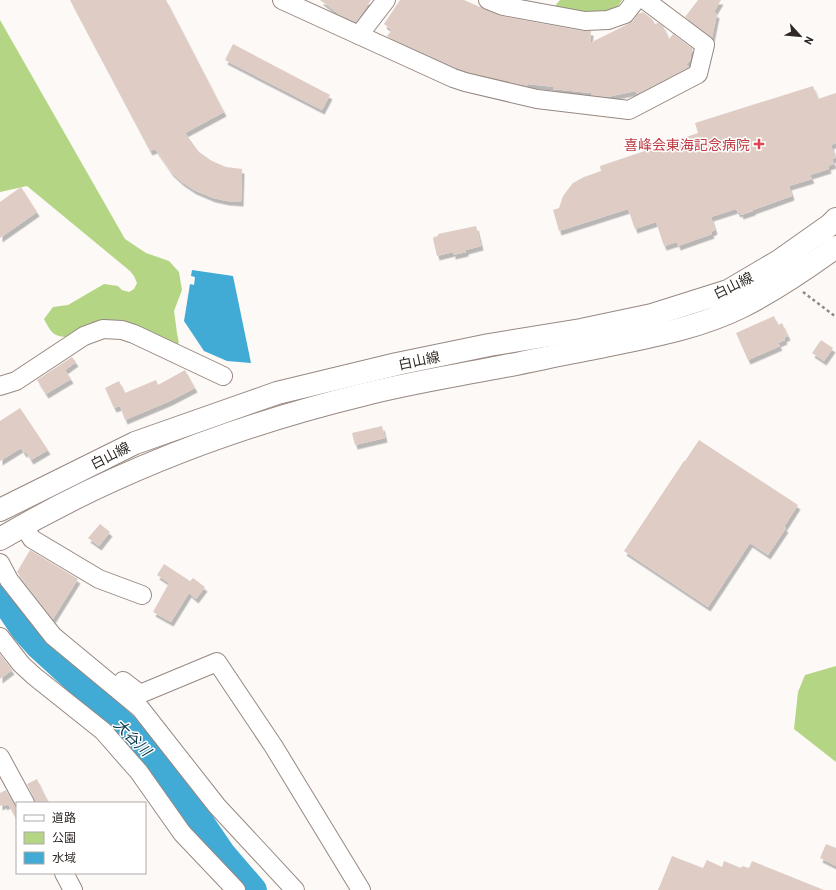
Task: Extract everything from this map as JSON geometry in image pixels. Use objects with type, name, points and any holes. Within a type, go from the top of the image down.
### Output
[{"type":"street","points":[[284,0],[453,78],[465,82],[537,99],[629,110],[698,74],[705,45],[664,6],[645,0]]},
{"type":"street","points":[[359,35],[386,0]]},
{"type":"street","points":[[488,0],[503,6],[585,21],[608,20],[625,14],[636,0]]},
{"type":"street","name":"白山線","points":[[0,510],[135,443],[277,393],[397,364],[489,345],[581,330],[652,315],[728,291],[779,261],[830,225],[836,219]]},
{"type":"street","name":"白山線","points":[[0,539],[22,525],[107,482],[156,460],[207,440],[283,416],[362,395],[416,383],[680,330],[741,307],[793,278],[836,247]]},
{"type":"street","points":[[0,386],[16,381],[84,336],[103,329],[122,330],[134,334],[223,376]]},
{"type":"street","points":[[22,525],[32,539],[99,579],[142,595]]},
{"type":"street","points":[[0,563],[9,580],[53,636],[140,708],[217,806],[294,890]]},
{"type":"street","points":[[0,637],[21,664],[34,676],[103,731],[139,772],[182,833],[236,890]]},
{"type":"street","points":[[79,658],[98,663],[140,694],[216,662],[274,747],[361,890]]},
{"type":"street","points":[[0,757],[24,802]]},
{"type":"street","points":[[65,874],[73,890]]},
{"type":"path","points":[[793,278],[800,289],[836,317]]},
{"type":"green space","points":[[560,0],[622,0],[613,13],[590,16],[555,6]]},
{"type":"green space","points":[[0,20],[125,239],[146,253],[169,261],[179,272],[182,290],[174,311],[179,343],[173,347],[136,331],[69,337],[59,336],[53,333],[44,319],[53,307],[68,305],[104,284],[118,286],[122,290],[129,292],[134,289],[137,283],[130,271],[27,186],[0,192]]},
{"type":"green space","points":[[836,666],[836,762],[794,729],[798,692],[805,675]]},
{"type":"water","points":[[192,270],[233,276],[251,363],[227,361],[204,351],[184,321],[190,284],[194,285],[195,277],[191,276]]},
{"type":"building","points":[[70,0],[166,0],[224,112],[185,133],[199,152],[212,161],[226,167],[242,169],[241,202],[213,198],[194,190],[171,172],[155,149],[150,151]]},
{"type":"building","points":[[320,0],[371,0],[356,22],[340,15]]},
{"type":"building","points":[[400,0],[464,0],[501,16],[583,31],[591,31],[590,43],[633,21],[638,14],[643,12],[652,19],[655,24],[658,23],[663,26],[669,39],[673,34],[693,49],[690,56],[691,59],[686,65],[689,67],[637,94],[636,91],[607,97],[591,95],[591,93],[553,89],[554,87],[528,84],[528,86],[457,68],[388,37],[387,36],[392,30],[384,24]]},
{"type":"building","points":[[698,0],[721,0],[714,12],[717,14],[712,38],[685,17]]},
{"type":"building","points":[[233,44],[330,95],[322,110],[225,60]]},
{"type":"building","points":[[813,86],[818,99],[836,93],[836,143],[831,145],[835,158],[832,159],[834,164],[828,166],[829,169],[810,175],[812,179],[789,186],[792,196],[741,215],[736,209],[711,217],[715,230],[711,232],[712,234],[678,246],[677,242],[664,246],[656,222],[635,229],[628,209],[559,231],[553,210],[559,208],[563,196],[573,183],[601,171],[600,166],[698,133],[695,123]]},
{"type":"building","points":[[21,187],[37,212],[0,238],[0,202]]},
{"type":"building","points":[[476,226],[481,246],[453,255],[453,252],[437,256],[433,239],[434,237],[438,236],[438,234]]},
{"type":"building","points":[[774,316],[778,325],[782,323],[788,336],[784,338],[785,340],[778,343],[780,346],[748,360],[736,333]]},
{"type":"building","points":[[821,340],[833,348],[824,361],[812,353]]},
{"type":"building","points":[[72,357],[76,362],[65,370],[71,379],[46,394],[37,380]]},
{"type":"building","points":[[185,370],[195,388],[170,401],[125,420],[120,406],[114,408],[105,388],[119,381],[125,393],[156,380],[158,385]]},
{"type":"building","points":[[20,408],[48,450],[31,460],[26,452],[24,453],[21,448],[0,461],[0,421]]},
{"type":"building","points":[[382,426],[385,438],[355,445],[352,433]]},
{"type":"building","points":[[699,440],[798,505],[784,527],[786,528],[768,555],[750,543],[708,607],[624,551]]},
{"type":"building","points":[[100,524],[110,532],[99,546],[88,538]]},
{"type":"building","points":[[30,550],[78,579],[53,619],[17,572]]},
{"type":"building","points":[[164,564],[190,581],[193,578],[205,587],[196,599],[189,593],[171,622],[153,612],[169,583],[157,575]]},
{"type":"building","points":[[0,654],[12,670],[0,679]]},
{"type":"building","points":[[37,779],[48,802],[35,802],[27,784]]},
{"type":"building","points":[[6,790],[16,807],[16,818],[8,804],[5,806],[4,804],[0,806],[0,793]]},
{"type":"building","points":[[826,844],[836,848],[836,866],[820,858]]},
{"type":"building","points":[[672,856],[703,868],[707,860],[722,867],[724,861],[741,868],[742,866],[749,868],[752,861],[824,890],[658,890]]},
{"type":"waterway","name":"大谷川","points":[[0,595],[23,629],[39,647],[121,722],[147,748],[180,791],[223,854],[254,890]]},
{"type":"place","name":"喜峰会東海記念病院","points":[[759,144]]}]
